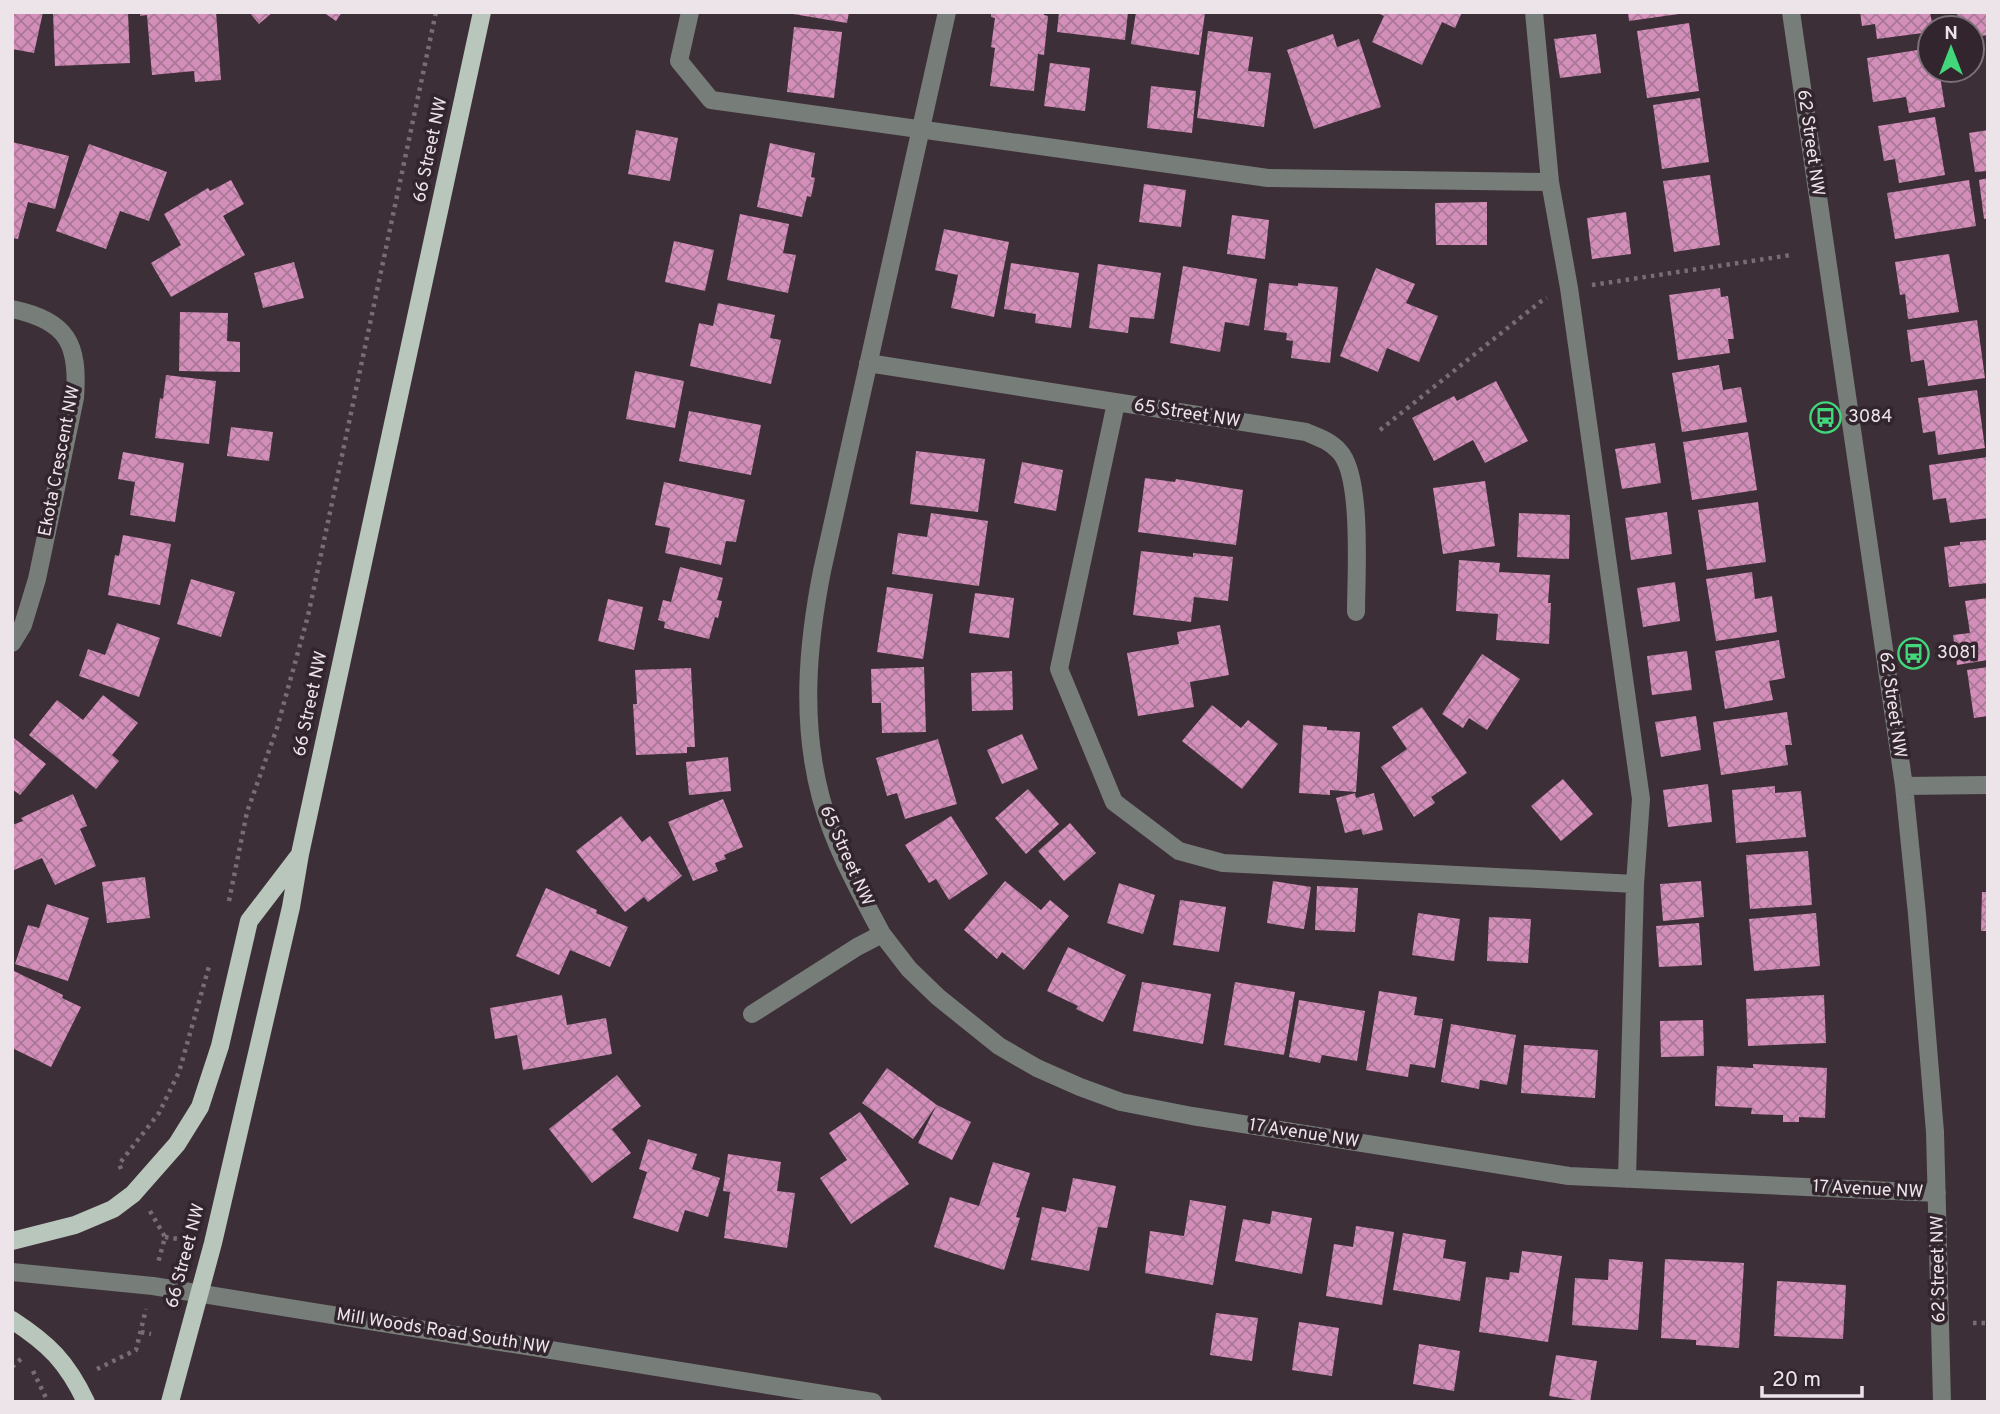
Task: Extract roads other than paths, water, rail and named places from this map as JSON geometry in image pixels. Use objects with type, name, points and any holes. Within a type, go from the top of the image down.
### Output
[{"type":"main road","name":"66 Street NW","points":[[170,1402],[213,1243],[274,979],[482,12]]},
{"type":"main road","points":[[12,1241],[75,1225],[113,1209],[133,1194],[177,1144],[200,1107],[220,1046],[248,921],[300,854]]},
{"type":"main road","points":[[12,1320],[57,1353],[86,1402]]},
{"type":"street","points":[[690,12],[679,61],[711,100],[1268,178],[1550,182]]},
{"type":"street","name":"65 Street NW","points":[[882,934],[854,881],[821,799],[808,723],[808,675],[812,622],[947,12]]},
{"type":"street","points":[[1534,12],[1550,182],[1569,288],[1641,799],[1635,884],[1626,1179]]},
{"type":"street","name":"62 Street NW","points":[[1791,12],[1904,786],[1928,1038],[1937,1193],[1942,1402]]},
{"type":"street","name":"Ekota Crescent NW","points":[[12,309],[48,320],[60,330],[69,342],[75,358],[76,373],[75,398],[37,579],[23,625],[12,643]]},
{"type":"street","name":"65 Street NW","points":[[868,363],[1306,432],[1326,440],[1341,452],[1349,467],[1356,520],[1356,612]]},
{"type":"street","points":[[1116,403],[1059,669],[1114,802],[1178,851],[1223,863],[1635,884]]},
{"type":"street","points":[[1904,786],[1988,785]]},
{"type":"street","points":[[752,1014],[882,934]]},
{"type":"street","name":"17 Avenue NW","points":[[882,934],[909,969],[938,997],[999,1046],[1037,1068],[1121,1101],[1192,1116],[1569,1176],[1937,1193]]},
{"type":"street","name":"Mill Woods Road South NW","points":[[12,1272],[153,1286],[873,1402]]},
{"type":"place","name":"3084","points":[[1825,417]]},
{"type":"place","name":"3081","points":[[1914,653]]}]
